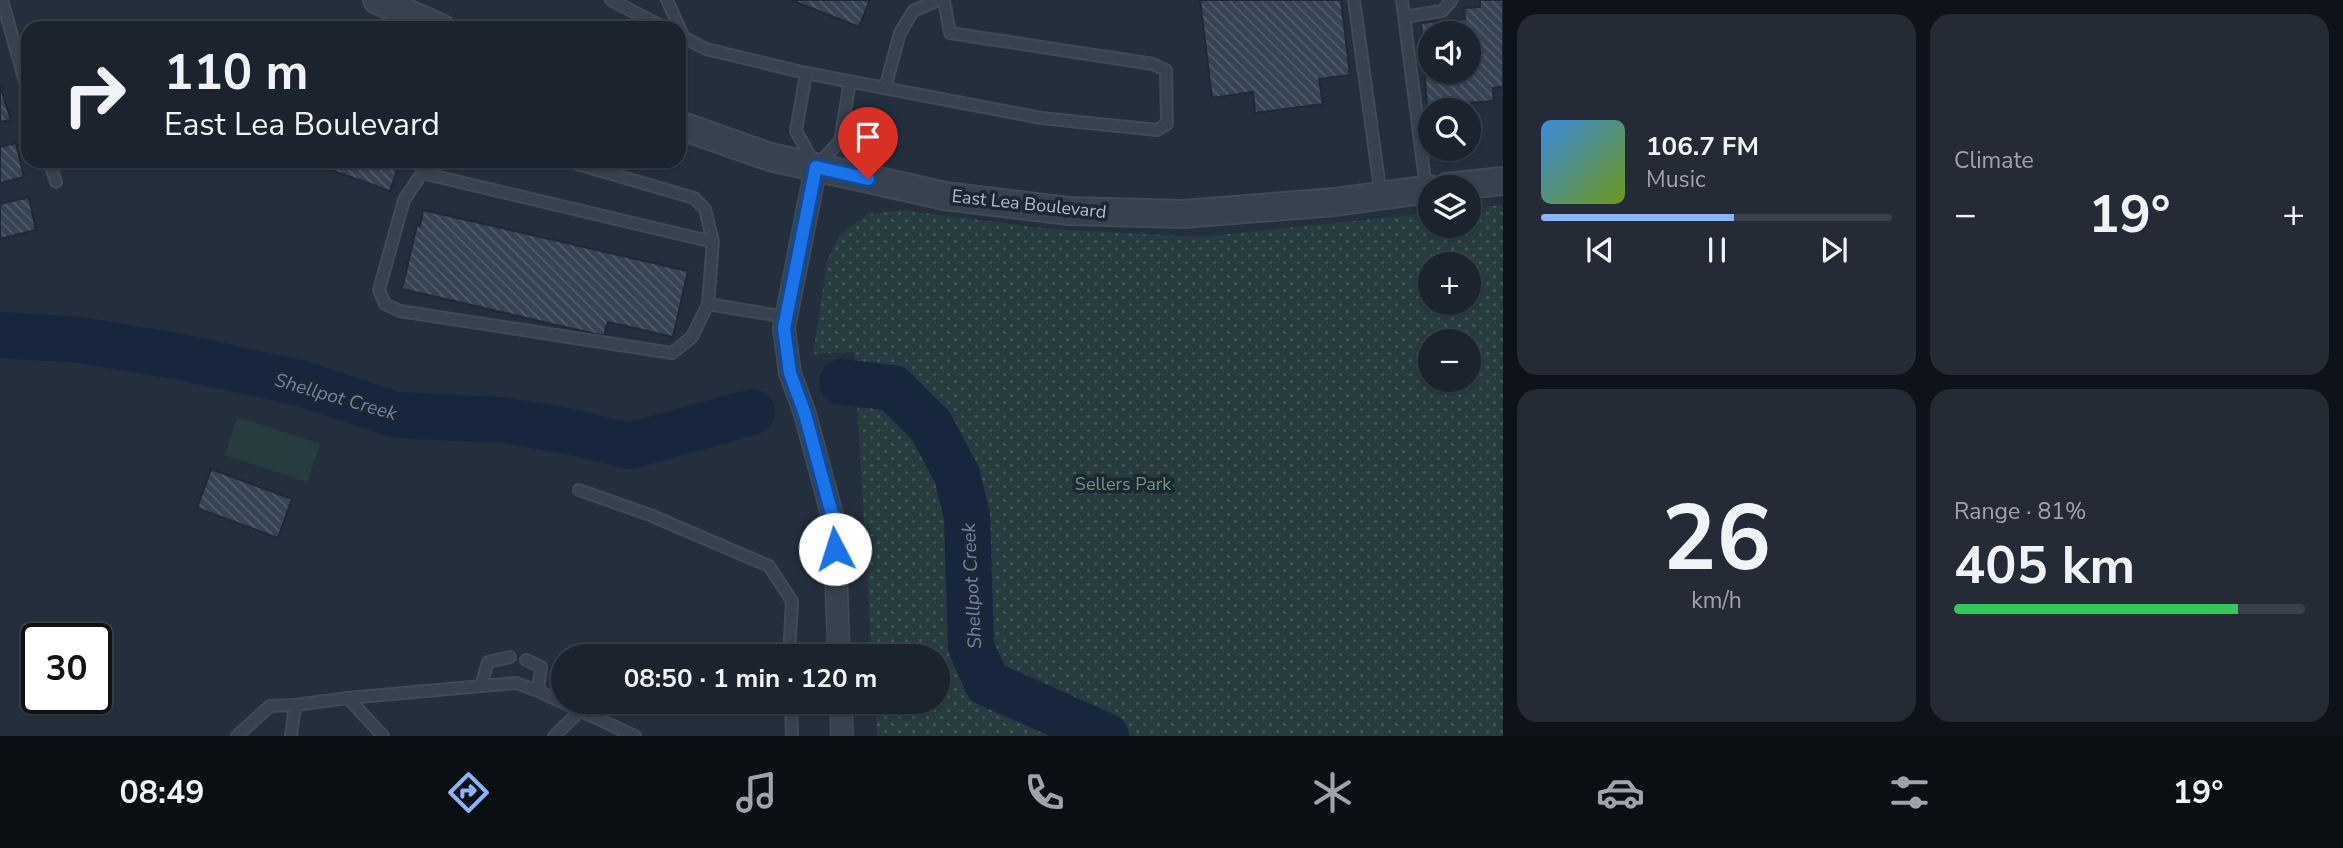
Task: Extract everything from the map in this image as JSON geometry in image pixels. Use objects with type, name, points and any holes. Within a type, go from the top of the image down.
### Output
[{"type":"street","points":[[377,0],[425,21]]},
{"type":"street","name":"East Lea Boulevard","points":[[686,127],[770,157],[945,196],[1069,211],[1183,214],[1418,191]]},
{"type":"street","points":[[816,167],[784,328],[790,373],[805,414],[834,522],[839,644]]},
{"type":"street","name":"East Lea Boulevard","points":[[1481,184],[1503,181]]},
{"type":"street","points":[[841,714],[842,736]]},
{"type":"lane","points":[[2,0],[21,67]]},
{"type":"lane","points":[[611,0],[652,21]]},
{"type":"lane","points":[[667,0],[676,21]]},
{"type":"lane","points":[[686,39],[706,49],[806,73],[1041,118],[1157,130],[1167,124],[1166,70],[1153,64],[950,33],[942,0],[913,11],[900,33],[885,88]]},
{"type":"lane","points":[[1354,0],[1381,197]]},
{"type":"lane","points":[[1402,0],[1432,175]]},
{"type":"lane","points":[[1404,17],[1442,11],[1452,0]]},
{"type":"lane","points":[[806,73],[796,131],[816,167],[840,141],[849,81]]},
{"type":"lane","points":[[51,168],[56,183]]},
{"type":"lane","points":[[425,168],[404,200],[379,290],[385,304],[400,311],[672,353],[692,337],[708,304],[713,242],[705,209],[694,198],[591,168]]},
{"type":"lane","points":[[422,173],[713,242]]},
{"type":"lane","points":[[708,304],[786,317]]},
{"type":"lane","points":[[579,490],[650,515],[769,566],[792,601],[790,644]]},
{"type":"lane","points":[[481,686],[488,662],[510,657]]},
{"type":"lane","points":[[526,660],[541,667],[538,691]]},
{"type":"lane","points":[[237,736],[270,706],[516,683],[551,697]]},
{"type":"lane","points":[[348,698],[383,736]]},
{"type":"lane","points":[[291,736],[295,705]]},
{"type":"lane","points":[[554,736],[577,714]]},
{"type":"lane","points":[[589,714],[635,736]]},
{"type":"lane","points":[[791,714],[792,736]]},
{"type":"green space","name":"Sellers Park","points":[[1503,205],[1503,736],[877,736],[876,714],[950,714],[950,644],[871,644],[854,352],[813,354],[827,261],[840,234],[868,214],[902,210],[1050,229],[1201,237],[1418,214],[1418,238],[1481,238],[1481,208]]},
{"type":"green space","points":[[237,417],[320,444],[307,482],[225,455]]},
{"type":"building","points":[[791,0],[870,0],[859,27]]},
{"type":"building","points":[[1200,0],[1341,0],[1350,75],[1319,79],[1323,104],[1255,113],[1253,92],[1212,98]]},
{"type":"building","points":[[1480,0],[1503,0],[1503,87],[1493,88],[1494,101],[1481,102],[1481,98],[1426,98],[1425,84],[1481,84],[1481,21],[1443,21],[1465,19],[1464,8],[1480,7]]},
{"type":"building","points":[[0,86],[11,120],[0,122]]},
{"type":"building","points":[[16,143],[24,177],[0,183],[0,147]]},
{"type":"building","points":[[325,168],[398,168],[390,191]]},
{"type":"building","points":[[29,197],[36,230],[0,239],[0,204]]},
{"type":"building","points":[[423,210],[688,271],[673,337],[608,322],[604,336],[402,289]]},
{"type":"building","points":[[211,469],[292,499],[278,538],[197,508]]},
{"type":"waterway","name":"Shellpot Creek","points":[[0,335],[80,340],[180,357],[300,383],[396,415],[502,420],[567,431],[630,446],[752,412]]},
{"type":"waterway","name":"Shellpot Creek","points":[[842,382],[893,388],[931,426],[957,475],[967,516],[971,647],[987,683],[1106,736]]},
{"type":"route","points":[[835,549],[834,522],[805,414],[790,373],[784,328],[816,167],[868,179]]}]
